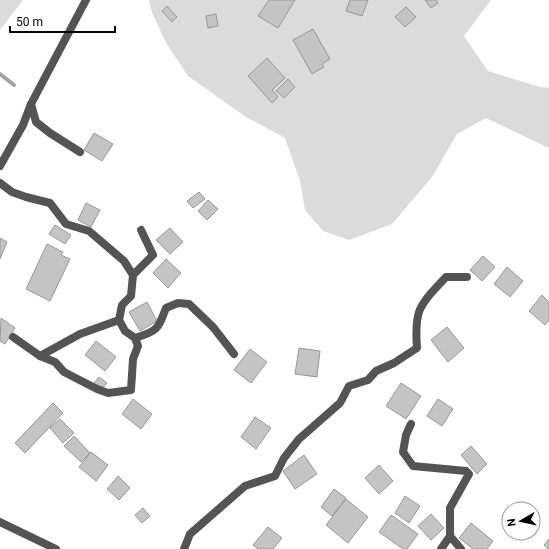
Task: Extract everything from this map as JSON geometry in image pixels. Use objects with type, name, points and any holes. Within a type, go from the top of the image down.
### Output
[{"type":"street","points":[[0,166],[23,125],[31,104],[86,0]]},
{"type":"street","points":[[31,104],[36,122],[50,133],[80,152]]},
{"type":"street","points":[[0,183],[12,192],[50,203],[66,224],[89,231],[108,246],[124,261],[133,275],[131,296],[122,305],[119,320],[125,331],[135,338],[138,346],[133,359],[131,390],[108,393],[102,391],[64,372],[55,362],[40,356],[13,337]]},
{"type":"street","points":[[133,275],[153,255],[141,230]]},
{"type":"street","points":[[184,549],[190,534],[245,486],[275,476],[284,458],[299,439],[340,403],[349,386],[368,380],[376,371],[394,363],[417,348],[415,328],[419,308],[446,277],[467,276]]},
{"type":"street","points":[[135,338],[150,333],[160,326],[166,308],[178,303],[189,304],[213,327],[234,354]]},
{"type":"street","points":[[40,356],[80,334],[119,320]]},
{"type":"street","points":[[411,424],[406,435],[403,452],[413,466],[430,469],[466,471],[469,474],[450,508],[450,536],[441,549]]},
{"type":"street","points":[[0,522],[56,549]]},
{"type":"street","points":[[450,536],[461,549]]},
{"type":"shaded area","points":[[0,0],[23,0],[0,30]]},
{"type":"shaded area","points":[[149,0],[491,0],[464,36],[488,71],[540,87],[549,88],[549,148],[486,118],[457,134],[432,177],[392,224],[349,240],[323,231],[305,210],[300,181],[285,138],[246,117],[188,76],[165,41],[151,10]]},
{"type":"building","points":[[269,0],[295,0],[278,28],[258,16]]},
{"type":"building","points":[[350,0],[368,0],[362,16],[346,11]]},
{"type":"building","points":[[425,0],[436,0],[438,3],[431,8]]},
{"type":"building","points":[[167,6],[177,17],[172,22],[162,11]]},
{"type":"building","points":[[406,7],[416,17],[405,27],[395,17]]},
{"type":"building","points":[[216,14],[218,26],[208,28],[206,16]]},
{"type":"building","points":[[313,29],[330,59],[322,64],[324,67],[312,74],[293,40]]},
{"type":"building","points":[[267,58],[285,78],[272,90],[278,97],[272,103],[248,76]]},
{"type":"building","points":[[288,79],[295,87],[284,98],[276,91]]},
{"type":"building","points":[[94,133],[113,144],[102,161],[84,150]]},
{"type":"building","points":[[199,192],[205,199],[193,208],[187,201]]},
{"type":"building","points":[[208,200],[218,209],[207,220],[198,211]]},
{"type":"building","points":[[86,203],[100,210],[91,227],[78,220]]},
{"type":"building","points":[[55,225],[71,235],[65,244],[49,234]]},
{"type":"building","points":[[170,228],[183,242],[170,254],[156,240]]},
{"type":"building","points":[[0,238],[7,242],[0,259]]},
{"type":"building","points":[[47,244],[63,252],[61,255],[70,259],[50,301],[26,289]]},
{"type":"building","points":[[483,256],[495,267],[482,281],[470,270]]},
{"type":"building","points":[[166,259],[181,273],[168,288],[153,273]]},
{"type":"building","points":[[507,267],[523,281],[510,297],[494,284]]},
{"type":"building","points":[[542,295],[549,302],[549,320],[545,325],[529,311]]},
{"type":"building","points":[[147,302],[157,321],[140,331],[129,312]]},
{"type":"building","points":[[1,318],[15,328],[5,344],[0,341]]},
{"type":"building","points":[[447,327],[464,348],[448,362],[431,340]]},
{"type":"building","points":[[96,341],[116,357],[105,371],[85,355]]},
{"type":"building","points":[[299,348],[320,351],[317,377],[295,374]]},
{"type":"building","points":[[250,349],[267,362],[251,383],[234,370]]},
{"type":"building","points":[[99,377],[107,383],[101,390],[94,383]]},
{"type":"building","points":[[401,383],[421,396],[406,419],[386,406]]},
{"type":"building","points":[[133,399],[152,414],[141,429],[122,414]]},
{"type":"building","points":[[438,399],[453,409],[442,426],[427,416]]},
{"type":"building","points":[[53,403],[63,413],[25,453],[15,443]]},
{"type":"building","points":[[255,417],[271,428],[256,449],[241,437]]},
{"type":"building","points":[[60,419],[74,433],[63,443],[50,428]]},
{"type":"building","points":[[74,436],[90,453],[81,462],[64,446]]},
{"type":"building","points":[[471,446],[487,464],[477,474],[461,455]]},
{"type":"building","points":[[91,452],[108,465],[96,481],[79,467]]},
{"type":"building","points":[[304,455],[317,474],[295,489],[283,471]]},
{"type":"building","points":[[379,465],[393,481],[379,494],[365,478]]},
{"type":"building","points":[[118,476],[130,488],[119,500],[107,489]]},
{"type":"building","points":[[334,489],[346,498],[332,516],[321,507]]},
{"type":"building","points":[[405,496],[420,506],[409,523],[395,513]]},
{"type":"building","points":[[346,499],[368,517],[348,543],[326,525]]},
{"type":"building","points":[[143,508],[150,516],[142,523],[135,515]]},
{"type":"building","points":[[431,514],[444,528],[431,540],[418,526]]},
{"type":"building","points":[[391,515],[418,534],[407,549],[403,549],[379,532]]},
{"type":"building","points":[[471,523],[493,541],[487,549],[473,549],[459,538]]},
{"type":"building","points":[[268,527],[282,538],[273,549],[258,549],[253,545]]},
{"type":"building","points":[[549,539],[549,549],[548,549],[544,545]]},
{"type":"waterway","points":[[0,74],[14,85]]}]
